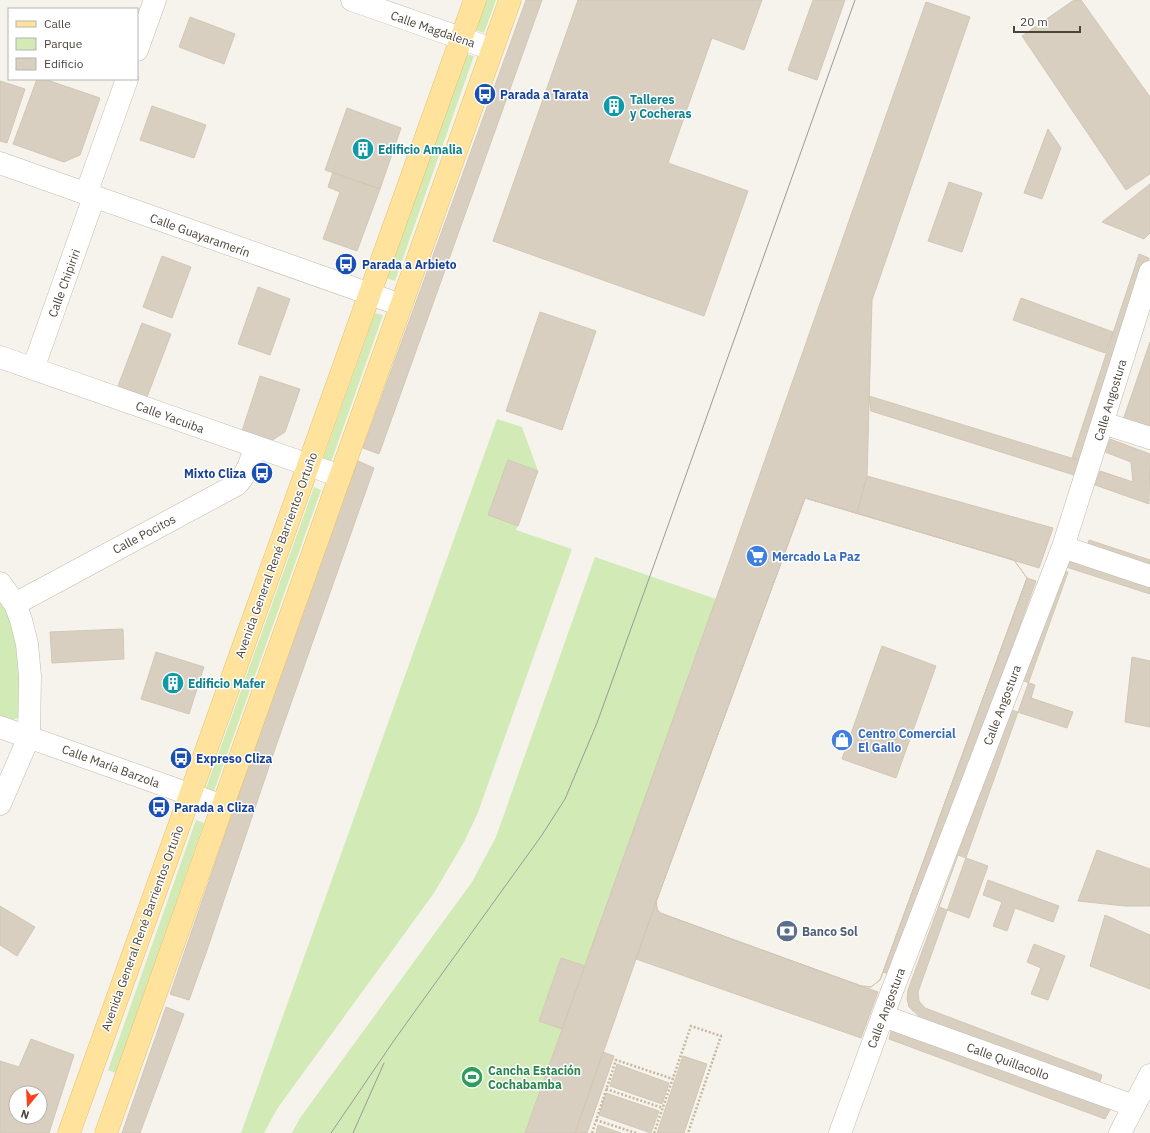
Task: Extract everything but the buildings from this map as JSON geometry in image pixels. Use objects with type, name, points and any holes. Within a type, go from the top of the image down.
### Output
[{"type":"main road","name":"Avenida General René Barrientos Ortuño","points":[[69,1133],[368,294],[475,0]]},
{"type":"main road","points":[[106,1133],[510,0]]},
{"type":"street","points":[[138,47],[155,0]]},
{"type":"street","name":"Calle Magdalena","points":[[352,0],[492,49]]},
{"type":"street","name":"Calle Chipiriri","points":[[33,369],[127,80]]},
{"type":"street","name":"Calle Guayaramerín","points":[[0,163],[401,306]]},
{"type":"street","name":"Calle Angostura","points":[[840,1133],[882,1016],[1063,547],[1150,272]]},
{"type":"street","name":"Calle Yacuiba","points":[[0,357],[255,448],[340,476]]},
{"type":"street","points":[[1103,423],[1150,438]]},
{"type":"street","name":"Calle Pocitos","points":[[15,604],[236,485],[244,476],[255,448]]},
{"type":"street","points":[[1063,547],[1150,576]]},
{"type":"street","points":[[0,584],[15,604],[22,620],[27,644],[30,676],[29,737],[0,804]]},
{"type":"street","name":"Calle María Barzola","points":[[0,727],[223,806]]},
{"type":"street","name":"Calle Quillacollo","points":[[882,1016],[1134,1106]]},
{"type":"street","points":[[1120,1133],[1150,1075]]},
{"type":"path","points":[[654,1133],[691,1026],[721,1036],[688,1133]]},
{"type":"path","points":[[592,1133],[616,1060],[672,1079]]},
{"type":"path","points":[[606,1089],[663,1108]]},
{"type":"path","points":[[596,1120],[636,1133]]},
{"type":"green space","points":[[487,0],[496,0],[484,33],[476,30]]},
{"type":"green space","points":[[466,54],[474,56],[395,281],[387,278]]},
{"type":"green space","points":[[375,313],[383,315],[331,462],[323,459]]},
{"type":"green space","points":[[497,419],[522,427],[538,471],[516,530],[572,549],[477,815],[464,842],[434,893],[277,1109],[264,1133],[241,1133]]},
{"type":"green space","points":[[314,487],[321,490],[214,791],[206,788]]},
{"type":"green space","points":[[595,557],[716,599],[585,966],[561,958],[539,1020],[562,1029],[525,1133],[292,1133],[300,1118],[472,882],[496,837]]},
{"type":"green space","points":[[0,600],[7,611],[16,639],[21,670],[25,713],[16,719],[10,720],[0,718]]},
{"type":"green space","points":[[196,820],[204,823],[116,1073],[108,1070]]},
{"type":"tram line","points":[[331,1133],[395,1039],[542,835],[565,799],[597,723],[855,0]]},
{"type":"tram line","points":[[353,1133],[384,1063]]},
{"type":"place","name":"Parada a Tarata","points":[[485,94]]},
{"type":"place","name":"Talleres y Cocheras","points":[[614,106]]},
{"type":"place","name":"Edificio Amalia","points":[[363,149]]},
{"type":"place","name":"Parada a Arbieto","points":[[346,264]]},
{"type":"place","name":"Mixto Cliza","points":[[262,473]]},
{"type":"place","name":"Mercado La Paz","points":[[757,556]]},
{"type":"place","name":"Edificio Mafer","points":[[173,683]]},
{"type":"place","name":"Centro Comercial El Gallo","points":[[842,740]]},
{"type":"place","name":"Expreso Cliza","points":[[181,758]]},
{"type":"place","name":"Parada a Cliza","points":[[159,807]]},
{"type":"place","name":"Banco Sol","points":[[787,931]]},
{"type":"place","name":"Cancha Estación Cochabamba","points":[[472,1077]]}]
